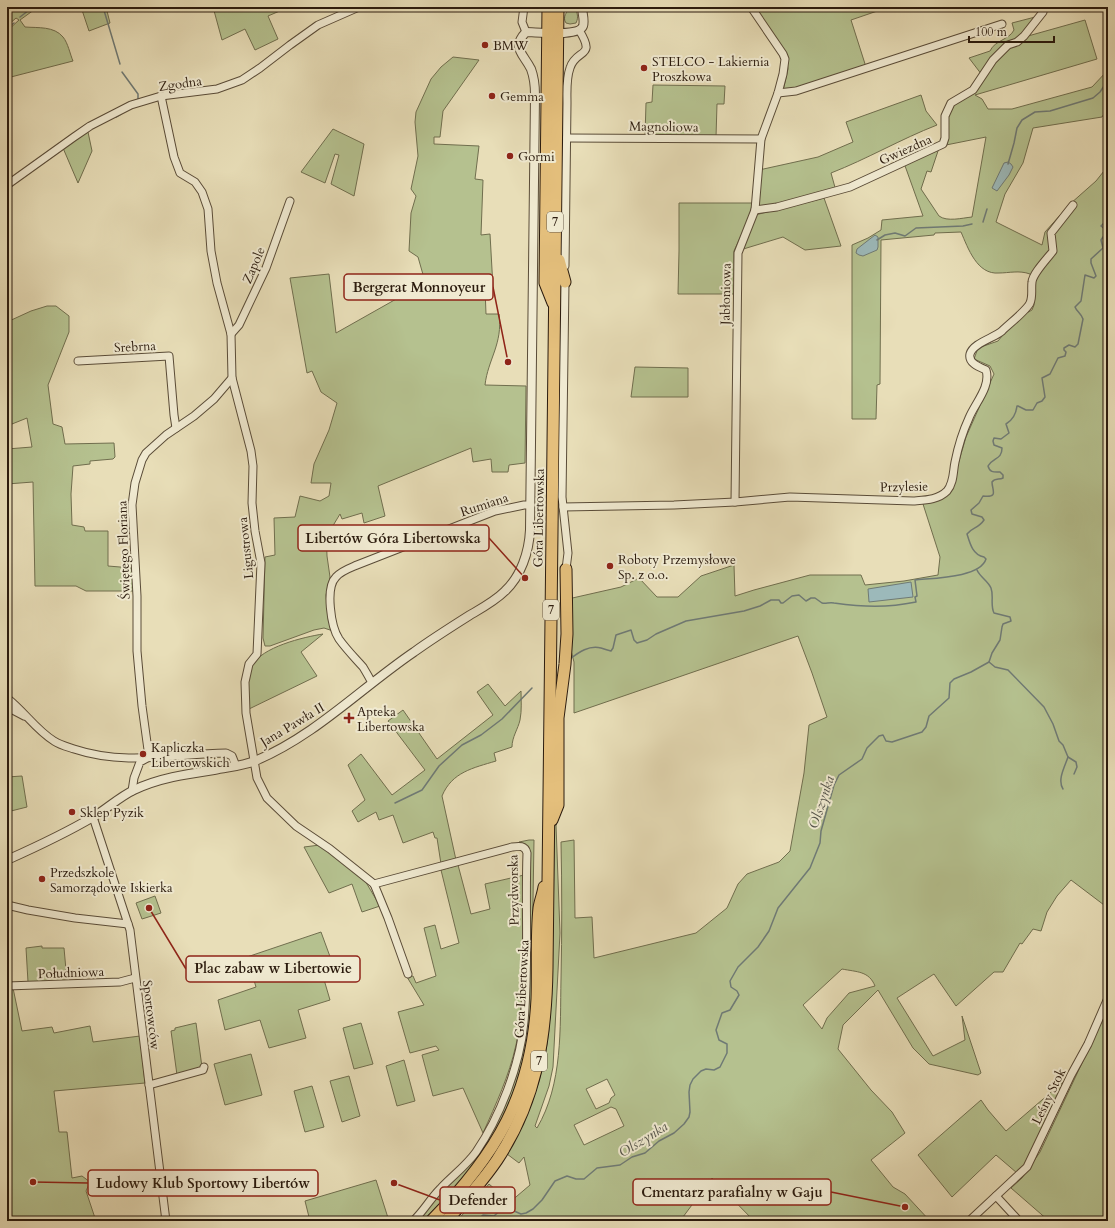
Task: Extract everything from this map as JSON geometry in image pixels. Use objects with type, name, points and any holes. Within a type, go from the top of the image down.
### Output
[{"type":"highway","name":"Góra Libertowska","points":[[446,1221],[497,1160],[519,1121],[535,1077],[542,1043],[546,1007],[555,248],[553,33],[548,7]]},
{"type":"highway","name":"Góra Libertowska","points":[[554,307],[544,283],[553,33],[558,7]]},
{"type":"highway","points":[[555,248],[565,282]]},
{"type":"highway","name":"7","points":[[549,828],[558,805],[558,718],[565,664],[567,634],[566,569]]},
{"type":"highway","name":"Góra Libertowska","points":[[431,1221],[461,1189],[485,1159],[502,1132],[520,1091],[534,1034],[537,997],[539,907],[548,873]]},
{"type":"street","name":"Zgodna","points":[[7,185],[58,147],[90,126],[131,105],[161,96],[217,89],[242,80],[318,25],[359,7]]},
{"type":"street","points":[[524,7],[522,22],[526,32],[553,33],[574,32],[583,27],[582,7]]},
{"type":"street","name":"Jabłoniowa","points":[[736,502],[738,253],[755,210],[761,139],[778,93],[785,59],[778,45],[751,7]]},
{"type":"street","name":"Gwiezdna","points":[[755,210],[777,208],[850,188],[943,144],[945,138],[945,116],[951,103],[973,90],[993,60],[1008,46],[1017,42],[1024,36],[1043,12]]},
{"type":"street","points":[[778,93],[796,91],[1002,24]]},
{"type":"street","points":[[566,266],[566,102],[568,72],[572,63],[585,52],[585,39],[579,30]]},
{"type":"street","name":"Góra Libertowska","points":[[526,32],[520,40],[518,46],[531,71],[535,92],[531,505]]},
{"type":"street","points":[[161,96],[174,157],[180,173],[195,182],[202,192],[208,208],[211,251],[231,334],[232,378]]},
{"type":"street","name":"Magnoliowa","points":[[567,138],[761,139]]},
{"type":"street","name":"Zapole","points":[[231,334],[239,325],[266,268],[290,201]]},
{"type":"street","name":"Przylesie","points":[[563,507],[667,506],[790,497],[913,501],[932,499],[943,494],[948,490],[955,460],[969,418],[986,385],[988,377],[986,370],[973,363],[970,358],[972,350],[976,346],[996,336],[1026,309],[1030,303],[1034,275],[1053,251],[1051,233],[1073,205]]},
{"type":"street","name":"Góra Libertowska","points":[[565,282],[563,507],[568,553],[566,569]]},
{"type":"street","name":"Srebrna","points":[[78,361],[169,356],[176,428]]},
{"type":"street","name":"Świętego Floriana","points":[[149,757],[142,706],[138,653],[137,596],[132,505],[135,483],[142,460],[156,443],[194,416],[214,399],[232,378]]},
{"type":"street","name":"Ligustrowa","points":[[232,378],[252,451],[252,503],[261,563],[257,654],[249,664],[245,682],[246,713],[255,761]]},
{"type":"street","name":"Jana Pawła II","points":[[7,860],[93,817],[132,791],[172,777],[236,766],[255,761],[315,728],[406,657],[491,602],[506,590],[518,573],[527,551],[530,535],[531,505]]},
{"type":"street","name":"Rumiana","points":[[372,683],[364,668],[337,637],[332,617],[329,594],[335,577],[357,565],[495,511],[531,505]]},
{"type":"street","points":[[7,698],[55,742],[91,755],[118,758],[226,753],[232,756],[236,766]]},
{"type":"street","points":[[7,707],[26,717]]},
{"type":"street","points":[[132,791],[134,778],[140,762],[149,757]]},
{"type":"street","points":[[255,761],[258,778],[267,798],[296,826],[330,849],[374,884],[388,916],[408,974]]},
{"type":"street","name":"Sportowców","points":[[93,817],[128,924],[166,1221]]},
{"type":"street","name":"Przydworska","points":[[374,884],[512,847],[522,846],[527,853],[526,988],[524,1023],[518,1054],[503,1100],[489,1131],[475,1152],[460,1170],[439,1190],[413,1221]]},
{"type":"street","points":[[7,905],[75,918],[128,924]]},
{"type":"street","name":"Południowa","points":[[7,986],[120,982],[135,978]]},
{"type":"street","name":"Leśny Stok","points":[[969,1221],[1027,1167],[1088,1044],[1108,998]]},
{"type":"street","points":[[149,1085],[203,1070],[204,1067]]},
{"type":"street","points":[[996,1196],[1018,1221]]},
{"type":"green space","points":[[7,7],[38,7],[20,20],[25,27],[46,28],[59,33],[66,42],[73,61],[7,78],[7,31],[19,20],[16,18],[7,26]]},
{"type":"green space","points":[[81,7],[106,7],[110,23],[89,31]]},
{"type":"green space","points":[[213,7],[289,7],[268,16],[278,39],[255,50],[245,29],[222,40]]},
{"type":"green space","points":[[570,7],[575,7],[578,17],[576,23],[570,24],[566,23],[565,21],[565,15]]},
{"type":"green space","points":[[755,7],[889,7],[851,20],[866,67],[798,88],[783,91],[788,69],[786,53]]},
{"type":"green space","points":[[1039,16],[1023,35],[982,75],[969,58],[990,51],[995,44],[1009,36],[1014,30],[1012,23]]},
{"type":"green space","points":[[1085,20],[1097,59],[975,95],[982,99],[988,109],[1012,109],[1092,87],[1108,70],[1108,107],[1102,117],[1033,128],[1023,163],[1005,194],[996,222],[1042,245],[1045,232],[1070,204],[1096,181],[1108,166],[1108,908],[1071,880],[1057,896],[1047,912],[1041,931],[1033,929],[1022,944],[1020,943],[1003,972],[994,972],[956,1006],[934,974],[897,998],[933,1056],[965,1040],[962,1016],[981,1073],[978,1075],[929,1064],[913,1048],[878,990],[843,1025],[838,1049],[871,1090],[892,1112],[905,1133],[871,1160],[893,1187],[905,1194],[930,1221],[754,1221],[712,1178],[680,1221],[457,1221],[489,1184],[510,1202],[530,1185],[524,1157],[519,1163],[507,1154],[524,1121],[534,1096],[542,1071],[548,1039],[551,1007],[553,938],[554,794],[557,794],[556,825],[560,933],[553,1067],[549,1086],[535,1126],[537,1128],[552,1093],[556,1074],[560,1036],[562,945],[561,842],[574,840],[575,918],[592,917],[594,958],[696,933],[727,908],[738,884],[747,874],[779,862],[790,851],[804,773],[809,725],[827,717],[798,636],[574,713],[574,662],[569,643],[568,599],[621,587],[639,578],[657,597],[678,597],[701,576],[734,565],[735,596],[810,575],[861,575],[865,585],[904,581],[938,575],[940,557],[923,504],[944,497],[957,468],[966,437],[994,374],[990,366],[974,359],[978,348],[998,341],[1016,319],[1032,310],[1034,305],[1034,281],[1030,274],[1026,273],[999,273],[985,270],[970,253],[961,232],[935,233],[934,235],[881,240],[880,384],[877,385],[876,419],[852,419],[852,245],[881,230],[882,220],[923,216],[904,163],[939,148],[931,172],[927,171],[921,189],[939,216],[942,218],[959,219],[972,217],[986,137],[946,145],[947,125],[950,109],[957,100],[972,93],[980,86],[1004,50],[1028,36]],"holes":[[[842,969],[866,975],[875,986],[849,993],[827,1018],[822,1029],[803,1005]],[[607,1079],[615,1095],[611,1098],[609,1103],[596,1109],[586,1089]],[[611,1107],[616,1109],[624,1126],[584,1145],[574,1125]]]},
{"type":"green space","points":[[453,57],[479,60],[443,111],[440,137],[434,137],[434,144],[479,146],[475,179],[483,180],[481,235],[490,234],[493,287],[485,288],[486,314],[499,314],[500,325],[497,343],[485,385],[526,386],[525,463],[509,465],[508,472],[492,472],[491,459],[473,462],[471,448],[378,486],[385,516],[364,523],[362,513],[342,519],[340,514],[331,529],[326,530],[327,556],[330,577],[326,595],[333,631],[324,628],[314,630],[270,646],[265,646],[263,638],[265,557],[275,555],[274,518],[295,517],[300,496],[320,501],[329,496],[331,483],[311,483],[314,464],[329,430],[337,403],[321,392],[312,371],[307,373],[290,278],[329,274],[336,333],[398,298],[424,278],[418,257],[409,251],[411,213],[416,196],[411,189],[418,156],[415,122],[416,112],[431,79],[441,67]]},
{"type":"green space","points":[[653,85],[725,86],[724,104],[717,104],[716,137],[645,136],[646,103],[652,102]]},
{"type":"green space","points":[[921,95],[926,111],[937,125],[831,173],[836,191],[755,210],[759,170],[818,157],[853,142],[846,122]]},
{"type":"green space","points":[[333,129],[364,144],[354,196],[331,184],[339,155],[335,154],[325,183],[301,172]]},
{"type":"green space","points":[[88,132],[92,151],[78,183],[63,148]]},
{"type":"green space","points":[[824,198],[841,246],[805,250],[783,237],[740,250],[755,215]]},
{"type":"green space","points":[[679,203],[752,203],[750,216],[734,251],[734,294],[678,294]]},
{"type":"green space","points":[[47,306],[56,306],[69,316],[69,332],[48,385],[53,424],[62,427],[65,444],[114,443],[115,457],[113,459],[90,461],[90,464],[73,466],[71,494],[72,525],[84,527],[85,531],[108,531],[108,566],[132,568],[134,591],[86,591],[76,586],[35,586],[33,482],[7,484],[7,449],[32,447],[27,418],[7,426],[7,322],[31,311]]},
{"type":"green space","points":[[635,367],[688,368],[688,397],[631,397]]},
{"type":"green space","points":[[323,634],[301,652],[317,676],[249,709],[249,676],[252,666],[257,659],[273,648],[295,640]]},
{"type":"green space","points":[[488,684],[505,706],[521,691],[520,720],[512,747],[494,753],[496,761],[471,769],[457,776],[451,781],[442,796],[456,860],[441,864],[437,838],[435,838],[433,832],[403,843],[393,815],[379,820],[376,812],[358,822],[352,811],[365,800],[348,765],[361,754],[392,795],[425,770],[388,721],[403,710],[437,759],[493,715],[477,692]]},
{"type":"green space","points":[[22,776],[27,807],[7,812],[7,777]]},
{"type":"green space","points":[[534,840],[532,983],[528,1034],[522,1067],[505,1114],[498,1129],[483,1153],[450,1193],[423,1221],[415,1221],[436,1196],[463,1170],[499,1113],[525,1032],[526,846],[519,842]]},
{"type":"green space","points":[[320,845],[364,879],[380,906],[362,912],[352,884],[329,893],[304,847]]},
{"type":"green space","points":[[458,865],[471,914],[490,909],[485,884],[524,875],[522,998],[520,1022],[516,1045],[506,1079],[483,1133],[463,1088],[433,1096],[422,1055],[439,1050],[436,1046],[410,1053],[398,1012],[424,1005],[407,977],[413,976],[416,983],[436,976],[424,928],[435,925],[441,949],[459,943],[441,870]]},
{"type":"green space","points":[[155,896],[161,913],[142,919],[136,903]]},
{"type":"green space","points":[[321,932],[332,962],[320,966],[330,1000],[298,1010],[306,1038],[269,1048],[260,1020],[225,1030],[218,1000],[256,987],[247,957]]},
{"type":"green space","points":[[42,946],[42,948],[64,948],[67,981],[28,982],[26,948]]},
{"type":"green space","points":[[7,988],[13,988],[22,1031],[52,1027],[54,1033],[90,1026],[93,1042],[140,1036],[145,1083],[54,1091],[59,1132],[67,1132],[72,1178],[82,1176],[90,1182],[86,1191],[96,1221],[7,1221]]},
{"type":"green space","points":[[1108,1008],[1108,1221],[1049,1221],[1011,1188],[1022,1178],[1040,1152]]},
{"type":"green space","points":[[196,1023],[202,1067],[177,1075],[171,1031],[175,1030],[175,1028]]},
{"type":"green space","points":[[361,1023],[373,1064],[354,1069],[343,1028]]},
{"type":"green space","points":[[251,1054],[262,1095],[225,1105],[214,1064]]},
{"type":"green space","points":[[404,1060],[415,1101],[397,1106],[386,1066]]},
{"type":"green space","points":[[349,1076],[360,1116],[342,1122],[330,1081]]},
{"type":"green space","points":[[1064,1081],[1025,1166],[1017,1173],[996,1155],[952,1197],[918,1155],[981,1100],[1006,1131]]},
{"type":"green space","points":[[312,1086],[324,1127],[305,1132],[294,1091]]},
{"type":"green space","points":[[376,1180],[389,1221],[310,1221],[305,1201]]},
{"type":"water","points":[[1008,162],[1013,167],[997,191],[992,188],[1004,163]]},
{"type":"water","points":[[875,235],[878,237],[877,250],[863,256],[856,253],[857,249]]},
{"type":"water","points":[[911,582],[913,597],[869,602],[868,589]]},
{"type":"waterway","points":[[20,17],[33,7]]},
{"type":"waterway","points":[[103,7],[120,64]]},
{"type":"waterway","points":[[7,28],[14,23]]},
{"type":"waterway","points":[[122,72],[138,94],[138,99]]},
{"type":"waterway","points":[[1008,164],[1017,128],[1022,120],[1035,112],[1050,111],[1093,98],[1100,92],[1108,80]]},
{"type":"waterway","points":[[116,117],[121,114]]},
{"type":"waterway","points":[[983,222],[987,209]]},
{"type":"waterway","name":"Olszynka","points":[[570,659],[592,647],[611,651],[616,635],[631,630],[634,640],[637,643],[647,640],[656,634],[686,621],[744,611],[760,606],[771,600],[779,600],[783,603],[792,596],[799,595],[806,601],[811,598],[815,598],[822,603],[865,606],[885,606],[916,602],[915,597],[917,596],[915,580],[955,576],[975,570],[982,565],[986,559],[977,554],[971,545],[967,534],[980,525],[984,520],[982,517],[972,514],[971,510],[979,503],[983,496],[993,495],[992,482],[1003,478],[1003,475],[1000,472],[991,471],[988,466],[992,461],[999,457],[1002,452],[1002,448],[994,445],[994,438],[1001,439],[1009,433],[1006,424],[1011,421],[1016,412],[1017,406],[1026,410],[1033,410],[1037,403],[1042,401],[1045,397],[1042,378],[1050,374],[1058,358],[1065,356],[1066,352],[1064,348],[1069,345],[1075,347],[1078,344],[1083,319],[1075,307],[1081,301],[1085,275],[1094,278],[1096,276],[1091,259],[1103,248],[1101,240],[1103,237],[1108,235],[1106,230],[1101,226],[1108,219]]},
{"type":"waterway","points":[[877,240],[885,235],[895,233],[905,236],[916,228],[963,226],[972,224]]},
{"type":"waterway","name":"Olszynka","points":[[476,1221],[483,1215],[494,1216],[503,1208],[507,1208],[521,1214],[526,1213],[533,1209],[542,1200],[555,1181],[567,1176],[576,1179],[584,1179],[597,1168],[620,1165],[632,1157],[645,1153],[659,1141],[674,1133],[684,1124],[689,1117],[689,1092],[693,1079],[701,1071],[706,1069],[714,1070],[720,1067],[727,1053],[727,1044],[719,1040],[716,1030],[722,1013],[730,1010],[739,995],[737,991],[731,987],[730,981],[738,967],[758,947],[769,931],[778,908],[810,868],[820,843],[821,831],[834,785],[839,775],[862,759],[867,748],[879,736],[883,735],[886,741],[892,742],[922,732],[926,727],[929,716],[949,698],[950,683],[954,679],[989,662],[992,653],[1000,640],[1003,624],[1011,621],[1010,617],[994,613],[992,607],[991,588],[977,570]]},
{"type":"waterway","points":[[989,662],[995,667],[1008,670],[1044,707],[1068,757],[1076,762],[1077,767],[1074,774]]},
{"type":"waterway","points":[[395,803],[422,790],[439,766],[462,745],[481,735],[502,719],[532,688]]},
{"type":"waterway","points":[[1063,789],[1061,785],[1061,777],[1068,757]]},
{"type":"waterway","points":[[1072,1221],[1078,1219],[1092,1221]]},
{"type":"place","name":"BMW","points":[[485,45]]},
{"type":"place","name":"STELCO - Lakiernia Proszkowa","points":[[644,68]]},
{"type":"place","name":"Gemma","points":[[492,96]]},
{"type":"place","name":"Gormi","points":[[510,156]]},
{"type":"place","name":"Bergerat Monnoyeur","points":[[508,362]]},
{"type":"place","name":"Roboty Przemysłowe Sp. z o.o.","points":[[610,566]]},
{"type":"place","name":"Libertów Góra Libertowska","points":[[525,578]]},
{"type":"place","name":"Apteka Libertowska","points":[[349,718]]},
{"type":"place","name":"Kapliczka Libertowskich","points":[[143,754]]},
{"type":"place","name":"Sklep Pyzik","points":[[72,812]]},
{"type":"place","name":"Przedszkole Samorządowe Iskierka","points":[[42,879]]},
{"type":"place","name":"Plac zabaw w Libertowie","points":[[149,908]]},
{"type":"place","name":"Ludowy Klub Sportowy Libertów","points":[[33,1182]]},
{"type":"place","name":"Defender","points":[[394,1183]]},
{"type":"place","name":"Cmentarz parafialny w Gaju","points":[[905,1207]]}]
